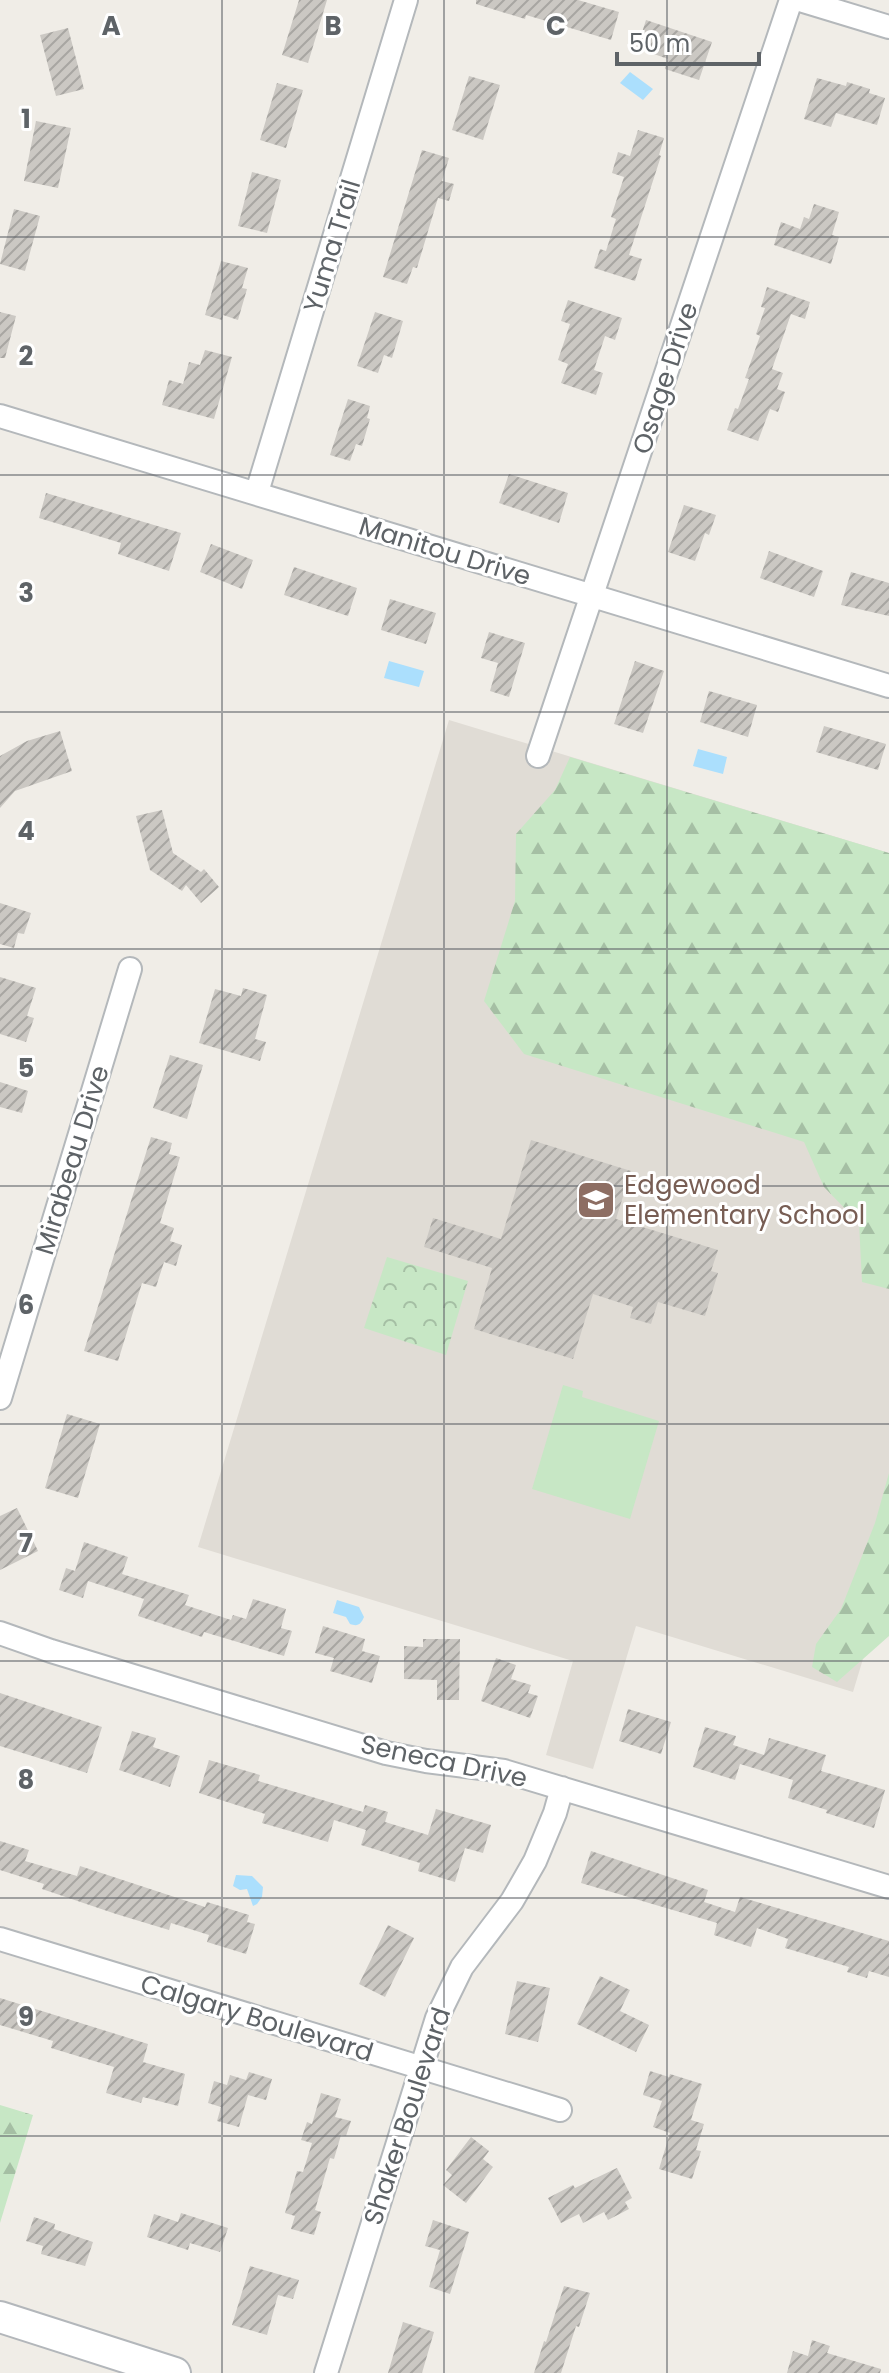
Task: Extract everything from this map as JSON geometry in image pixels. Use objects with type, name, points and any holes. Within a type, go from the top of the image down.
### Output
[{"type":"street","name":"Yuma Trail","points":[[257,492],[406,0]]},
{"type":"street","name":"Osage Drive","points":[[538,756],[791,0]]},
{"type":"street","points":[[800,0],[889,27]]},
{"type":"street","name":"Manitou Drive","points":[[0,416],[889,686]]},
{"type":"street","name":"Mirabeau Drive","points":[[0,1398],[7,1353],[130,969]]},
{"type":"street","name":"Seneca Drive","points":[[0,1633],[386,1753],[504,1771],[889,1887]]},
{"type":"street","name":"Shaker Boulevard","points":[[326,2373],[419,2067],[437,2018],[462,1967],[512,1901],[535,1861],[562,1788]]},
{"type":"street","name":"Calgary Boulevard","points":[[0,1939],[560,2110]]},
{"type":"street","points":[[0,2317],[175,2373]]},
{"type":"shaded area","name":"Edgewood Elementary School","points":[[449,720],[889,853],[889,1573],[853,1692],[636,1626],[593,1769],[546,1755],[573,1661],[198,1547]]},
{"type":"green space","points":[[570,757],[889,853],[889,1289],[862,1282],[859,1223],[824,1187],[804,1142],[524,1054],[484,1001],[515,901],[516,834],[555,790]]},
{"type":"green space","points":[[387,1257],[468,1281],[446,1355],[364,1328]]},
{"type":"green space","points":[[563,1385],[583,1391],[582,1397],[659,1421],[630,1519],[532,1489]]},
{"type":"green space","points":[[889,1473],[889,1636],[837,1682],[812,1667],[816,1644],[841,1609],[875,1523]]},
{"type":"green space","points":[[0,2105],[33,2115],[0,2223]]},
{"type":"water","points":[[630,72],[653,89],[643,100],[620,83]]},
{"type":"water","points":[[389,661],[424,671],[419,687],[384,678]]},
{"type":"water","points":[[698,749],[727,757],[723,774],[693,766]]},
{"type":"water","points":[[337,1600],[359,1607],[364,1617],[360,1623],[350,1624],[346,1617],[333,1613]]},
{"type":"water","points":[[236,1875],[252,1876],[263,1887],[257,1904],[253,1906],[247,1889],[240,1890],[233,1886]]},
{"type":"building","points":[[299,0],[327,0],[308,63],[282,55]]},
{"type":"building","points":[[476,0],[578,0],[619,12],[611,40],[526,15],[525,19],[476,4]]},
{"type":"building","points":[[646,20],[712,42],[699,80],[665,69],[668,59],[637,48]]},
{"type":"building","points":[[68,28],[84,89],[56,96],[40,35]]},
{"type":"building","points":[[469,76],[500,85],[483,140],[452,130]]},
{"type":"building","points":[[817,78],[846,86],[847,82],[870,89],[869,93],[885,98],[877,125],[836,113],[831,127],[804,119]]},
{"type":"building","points":[[277,83],[303,90],[286,148],[260,140]]},
{"type":"building","points":[[36,121],[71,128],[58,188],[24,181]]},
{"type":"building","points":[[638,130],[664,138],[629,255],[642,259],[635,281],[594,268],[600,249],[606,251],[616,219],[611,217],[624,177],[612,173],[618,152],[630,156]]},
{"type":"building","points":[[422,150],[449,158],[442,181],[454,184],[449,201],[438,198],[417,268],[413,267],[407,284],[383,277]]},
{"type":"building","points":[[252,172],[281,180],[267,233],[238,226]]},
{"type":"building","points":[[814,204],[839,212],[832,235],[839,237],[831,264],[774,245],[781,222],[800,229],[804,217],[809,219]]},
{"type":"building","points":[[14,209],[40,216],[25,271],[0,264]]},
{"type":"building","points":[[221,261],[248,268],[242,288],[247,289],[238,320],[223,315],[222,320],[205,315]]},
{"type":"building","points":[[767,287],[810,302],[805,319],[791,314],[772,369],[783,373],[777,389],[785,392],[778,412],[770,409],[758,441],[727,430],[749,379],[745,378],[760,336],[756,334],[765,308],[761,307]]},
{"type":"building","points":[[568,300],[622,318],[615,340],[605,336],[594,370],[603,373],[596,395],[561,383],[568,364],[558,360],[570,324],[561,321]]},
{"type":"building","points":[[0,312],[16,316],[5,358],[0,358]]},
{"type":"building","points":[[375,312],[403,321],[392,358],[384,355],[378,373],[357,366]]},
{"type":"building","points":[[205,350],[232,357],[214,419],[162,405],[169,380],[183,384],[189,362],[200,365]]},
{"type":"building","points":[[348,399],[370,406],[367,418],[370,419],[362,446],[356,444],[350,461],[330,455]]},
{"type":"building","points":[[509,474],[568,493],[559,523],[499,503]]},
{"type":"building","points":[[46,493],[181,533],[169,571],[118,554],[121,543],[39,518]]},
{"type":"building","points":[[684,505],[716,515],[709,535],[705,533],[695,561],[668,552]]},
{"type":"building","points":[[211,544],[253,560],[242,589],[200,572]]},
{"type":"building","points":[[769,551],[823,571],[814,597],[760,578]]},
{"type":"building","points":[[294,567],[357,588],[348,616],[284,595]]},
{"type":"building","points":[[851,572],[889,583],[889,616],[841,605]]},
{"type":"building","points":[[390,599],[436,613],[426,644],[381,630]]},
{"type":"building","points":[[489,632],[525,643],[509,697],[490,691],[498,663],[481,658]]},
{"type":"building","points":[[635,661],[664,671],[643,733],[614,724]]},
{"type":"building","points":[[709,691],[757,705],[748,737],[700,722]]},
{"type":"building","points":[[824,726],[886,744],[878,770],[816,752]]},
{"type":"building","points":[[60,731],[72,771],[15,791],[0,808],[0,756],[27,741]]},
{"type":"building","points":[[162,810],[173,853],[201,872],[204,869],[219,887],[201,903],[186,885],[182,891],[150,870],[136,816]]},
{"type":"building","points":[[0,903],[31,913],[24,934],[18,933],[14,948],[0,944]]},
{"type":"building","points":[[0,977],[36,988],[27,1016],[34,1018],[26,1042],[0,1034]]},
{"type":"building","points":[[243,988],[267,995],[255,1039],[266,1042],[260,1061],[199,1043],[215,989],[241,996]]},
{"type":"building","points":[[170,1055],[203,1065],[187,1119],[153,1108]]},
{"type":"building","points":[[0,1082],[28,1091],[22,1113],[0,1107]]},
{"type":"building","points":[[151,1137],[172,1143],[169,1154],[180,1157],[160,1223],[174,1228],[170,1241],[182,1245],[176,1266],[164,1262],[156,1287],[142,1283],[118,1361],[84,1351]]},
{"type":"building","points":[[531,1140],[631,1171],[616,1219],[718,1250],[711,1271],[718,1273],[705,1316],[658,1302],[651,1324],[630,1318],[633,1307],[593,1294],[573,1359],[474,1329],[492,1268],[424,1247],[433,1218],[501,1239]]},
{"type":"building","points":[[67,1414],[100,1424],[78,1498],[45,1488]]},
{"type":"building","points":[[17,1508],[38,1551],[0,1570],[0,1516]]},
{"type":"building","points":[[84,1542],[128,1557],[122,1574],[189,1595],[185,1605],[231,1620],[233,1615],[246,1619],[253,1599],[286,1609],[281,1628],[292,1631],[284,1656],[204,1632],[202,1637],[138,1616],[144,1599],[88,1581],[83,1598],[59,1590],[66,1568],[75,1571]]},
{"type":"building","points":[[323,1626],[365,1639],[362,1651],[380,1656],[372,1683],[330,1671],[334,1658],[315,1653]]},
{"type":"building","points":[[423,1639],[460,1639],[459,1700],[437,1700],[437,1680],[404,1679],[404,1646],[423,1647]]},
{"type":"building","points":[[496,1658],[516,1665],[511,1679],[531,1685],[528,1693],[538,1696],[530,1718],[481,1701]]},
{"type":"building","points":[[0,1693],[102,1727],[87,1773],[0,1746]]},
{"type":"building","points":[[628,1709],[671,1722],[661,1754],[619,1741]]},
{"type":"building","points":[[705,1727],[736,1736],[733,1745],[764,1755],[769,1738],[826,1755],[821,1771],[885,1790],[874,1828],[788,1798],[793,1780],[740,1764],[735,1780],[693,1767]]},
{"type":"building","points":[[132,1731],[156,1738],[153,1747],[180,1756],[170,1787],[119,1770]]},
{"type":"building","points":[[209,1760],[260,1775],[258,1781],[363,1812],[365,1805],[388,1812],[385,1822],[428,1835],[436,1809],[491,1825],[483,1853],[465,1848],[455,1882],[418,1871],[420,1863],[361,1845],[366,1830],[334,1820],[328,1842],[262,1823],[265,1814],[199,1793]]},
{"type":"building","points":[[0,1841],[29,1850],[25,1861],[77,1876],[80,1866],[205,1907],[207,1902],[249,1915],[247,1922],[255,1924],[246,1954],[207,1942],[209,1935],[171,1923],[169,1930],[116,1914],[42,1889],[44,1884],[0,1870]]},
{"type":"building","points":[[591,1851],[708,1890],[704,1902],[735,1912],[740,1897],[889,1941],[889,1977],[869,1971],[867,1978],[847,1972],[849,1967],[785,1948],[788,1939],[757,1928],[751,1947],[714,1935],[717,1923],[581,1883]]},
{"type":"building","points":[[388,1925],[414,1938],[385,1997],[359,1984]]},
{"type":"building","points":[[600,1976],[630,1990],[620,2011],[649,2025],[636,2052],[577,2024]]},
{"type":"building","points":[[517,1981],[550,1988],[538,2042],[505,2034]]},
{"type":"building","points":[[0,1998],[148,2044],[143,2062],[185,2074],[178,2106],[143,2097],[141,2103],[106,2093],[114,2067],[51,2048],[53,2041],[0,2025]]},
{"type":"building","points":[[650,2071],[702,2084],[691,2120],[704,2124],[696,2150],[701,2151],[692,2179],[659,2169],[670,2133],[653,2127],[662,2101],[643,2095]]},
{"type":"building","points":[[249,2072],[272,2079],[266,2100],[248,2095],[239,2127],[217,2121],[221,2107],[208,2103],[214,2081],[227,2085],[230,2075],[246,2080]]},
{"type":"building","points":[[321,2093],[341,2099],[335,2117],[351,2121],[346,2136],[341,2135],[334,2159],[330,2158],[315,2210],[321,2212],[314,2235],[291,2229],[295,2216],[285,2213],[297,2171],[303,2172],[312,2143],[301,2140],[307,2122],[312,2124]]},
{"type":"building","points":[[471,2137],[489,2151],[483,2159],[493,2167],[466,2203],[443,2185],[452,2175],[446,2170]]},
{"type":"building","points":[[617,2168],[632,2198],[625,2202],[629,2209],[608,2220],[604,2212],[583,2223],[579,2214],[561,2223],[548,2198]]},
{"type":"building","points":[[181,2213],[228,2228],[220,2252],[190,2243],[188,2250],[147,2237],[154,2214],[178,2222]]},
{"type":"building","points":[[34,2217],[55,2224],[54,2229],[93,2242],[85,2266],[41,2254],[43,2246],[26,2241]]},
{"type":"building","points":[[433,2220],[469,2232],[450,2294],[429,2287],[440,2250],[425,2246]]},
{"type":"building","points":[[250,2266],[299,2280],[293,2299],[278,2295],[267,2335],[232,2325]]},
{"type":"building","points":[[564,2286],[590,2293],[579,2327],[576,2326],[561,2373],[534,2373],[546,2342]]},
{"type":"building","points":[[403,2322],[434,2332],[422,2373],[388,2373]]},
{"type":"building","points":[[812,2340],[830,2346],[827,2353],[881,2369],[880,2373],[787,2373],[793,2351],[808,2356]]},
{"type":"place","name":"Edgewood Elementary School","points":[[596,1200]]}]
